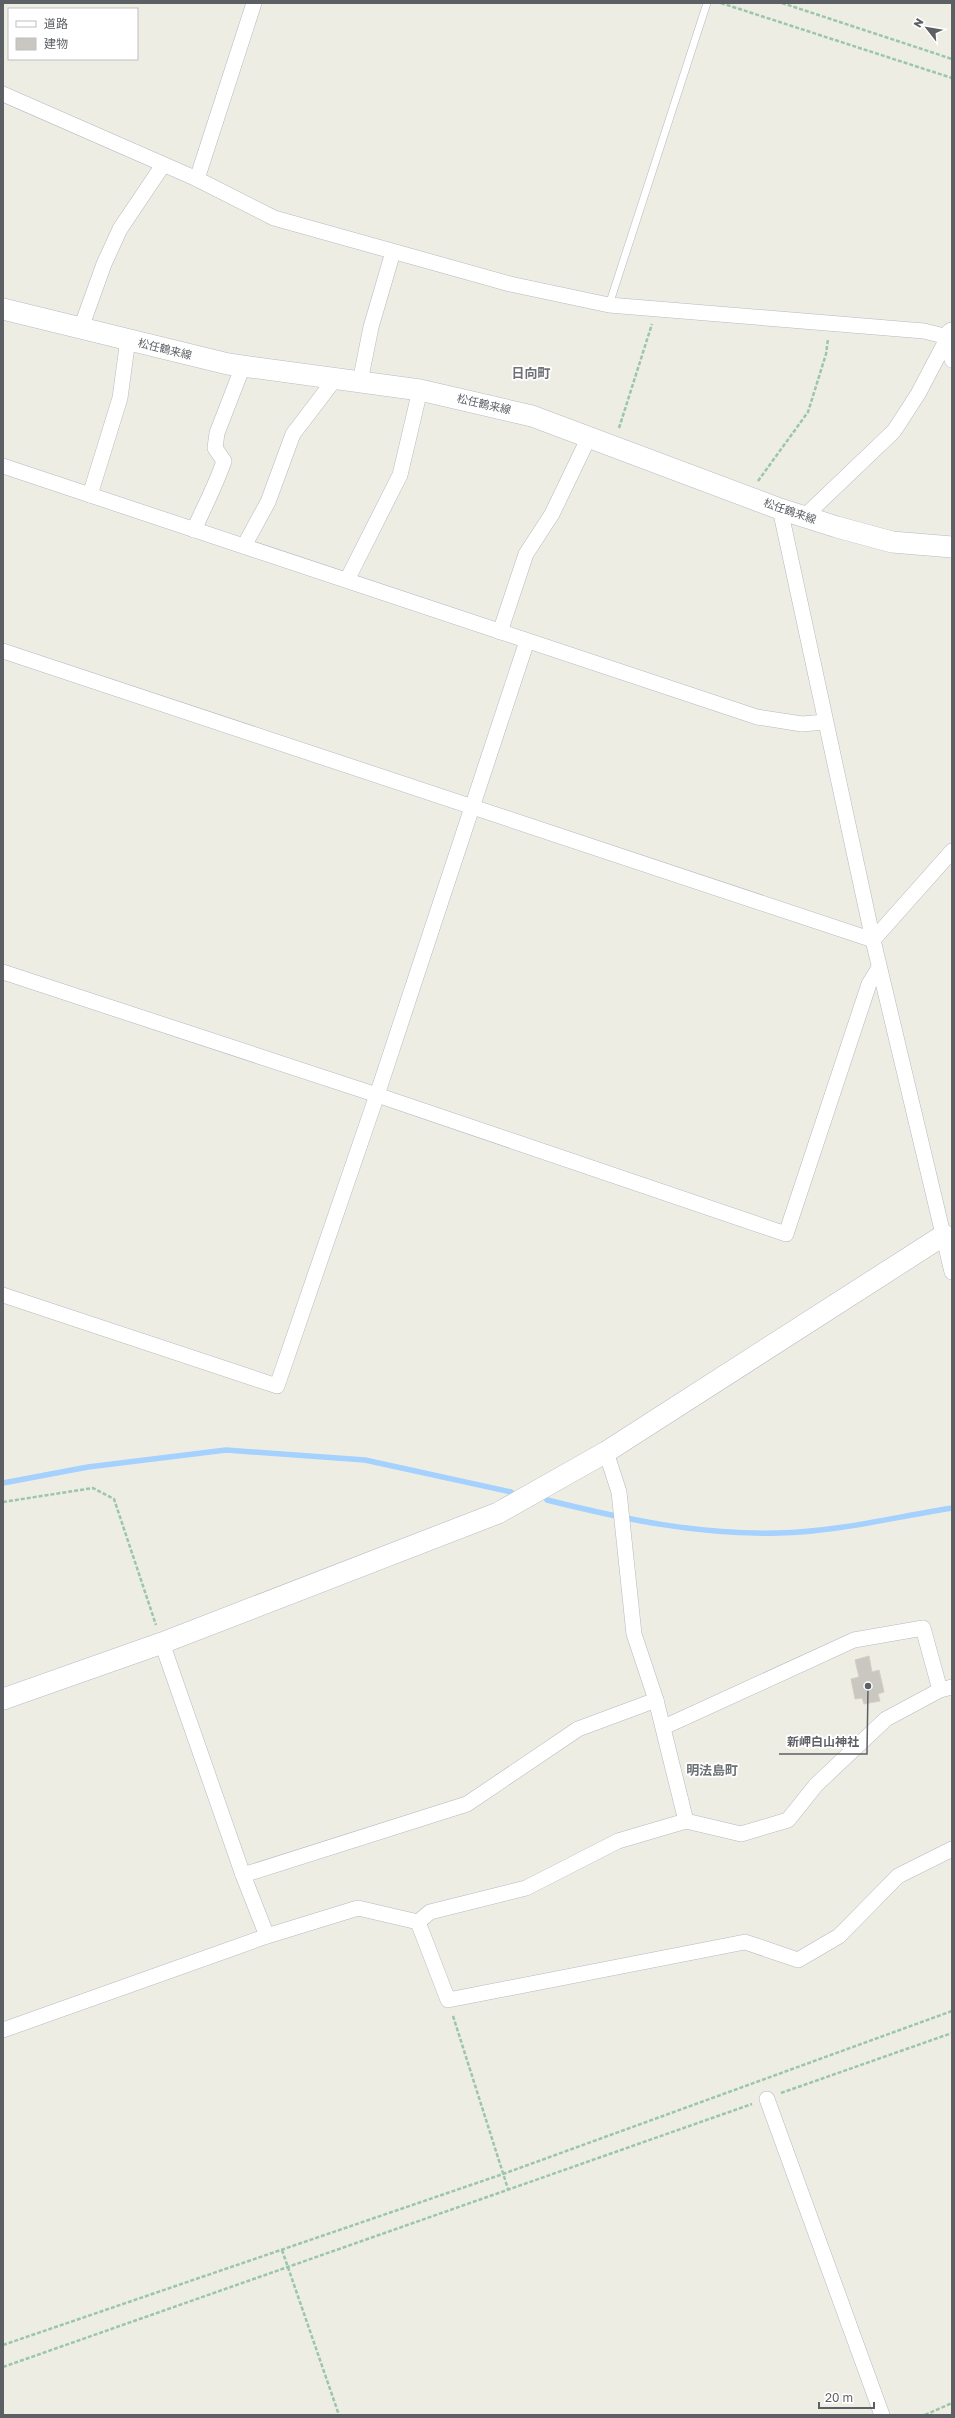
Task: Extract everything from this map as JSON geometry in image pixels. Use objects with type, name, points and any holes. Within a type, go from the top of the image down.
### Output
[{"type":"street","points":[[197,179],[254,3]]},
{"type":"street","points":[[3,94],[197,179],[274,218],[510,284],[609,305],[830,324],[906,328],[950,335]]},
{"type":"street","points":[[81,328],[104,264],[120,229],[163,165]]},
{"type":"street","points":[[360,382],[371,327],[394,252]]},
{"type":"street","name":"松任鶴来線","points":[[3,309],[243,366],[420,390],[532,416],[804,517],[892,542],[952,548]]},
{"type":"street","points":[[950,335],[952,360]]},
{"type":"street","points":[[804,517],[894,430],[918,394],[950,335]]},
{"type":"street","points":[[90,495],[120,398],[128,339]]},
{"type":"street","points":[[194,530],[206,500],[214,488],[224,461],[216,448],[217,433],[243,366]]},
{"type":"street","points":[[244,546],[268,502],[293,434],[335,379]]},
{"type":"street","points":[[347,580],[400,476],[420,390]]},
{"type":"street","points":[[500,632],[526,554],[552,514],[589,437]]},
{"type":"street","points":[[3,466],[757,717],[802,724],[825,722]]},
{"type":"street","points":[[780,509],[872,940],[948,1232],[952,1272]]},
{"type":"street","points":[[3,1295],[277,1386],[377,1095],[527,641]]},
{"type":"street","points":[[3,651],[872,940]]},
{"type":"street","points":[[872,940],[952,851]]},
{"type":"street","points":[[3,972],[377,1095],[786,1234],[869,984],[879,968]]},
{"type":"street","points":[[3,1699],[162,1643],[498,1513],[606,1452],[948,1232]]},
{"type":"street","points":[[606,1452],[619,1492],[634,1634],[664,1728],[686,1821]]},
{"type":"street","points":[[418,1922],[430,1912],[526,1888],[618,1841],[686,1821],[741,1834],[788,1820],[816,1786],[886,1719],[946,1689],[923,1628],[854,1640],[664,1728]]},
{"type":"street","points":[[162,1643],[243,1875],[267,1936]]},
{"type":"street","points":[[243,1875],[467,1804],[578,1729],[656,1700]]},
{"type":"street","points":[[418,1922],[448,2000],[745,1942],[798,1960],[839,1936],[898,1876],[952,1849]]},
{"type":"street","points":[[3,2030],[267,1936],[358,1908],[418,1922]]},
{"type":"street","points":[[767,2099],[882,2415]]},
{"type":"lane","points":[[609,305],[707,3]]},
{"type":"path","points":[[721,3],[952,78]]},
{"type":"path","points":[[782,3],[952,59]]},
{"type":"path","points":[[613,446],[657,310]]},
{"type":"path","points":[[748,496],[808,412],[826,354],[830,324]]},
{"type":"path","points":[[3,1502],[92,1488],[114,1499],[162,1643]]},
{"type":"path","points":[[448,2000],[508,2189]]},
{"type":"path","points":[[3,2345],[503,2174],[952,2011]]},
{"type":"path","points":[[3,2367],[767,2099],[952,2032]]},
{"type":"path","points":[[282,2250],[339,2415]]},
{"type":"path","points":[[925,2415],[952,2403]]},
{"type":"building","points":[[869,1656],[872,1672],[879,1670],[884,1692],[878,1694],[880,1701],[864,1704],[862,1698],[855,1699],[851,1679],[859,1677],[855,1660]]},
{"type":"waterway","points":[[3,1483],[88,1467],[226,1450],[365,1460],[511,1492]]},
{"type":"waterway","points":[[547,1500],[661,1524],[748,1533],[778,1533],[822,1530],[865,1524],[952,1508]]},
{"type":"place","name":"新岬白山神社","points":[[868,1686]]},
{"type":"district","name":"日向町","points":[[531,373]]},
{"type":"district","name":"明法島町","points":[[712,1770]]}]
